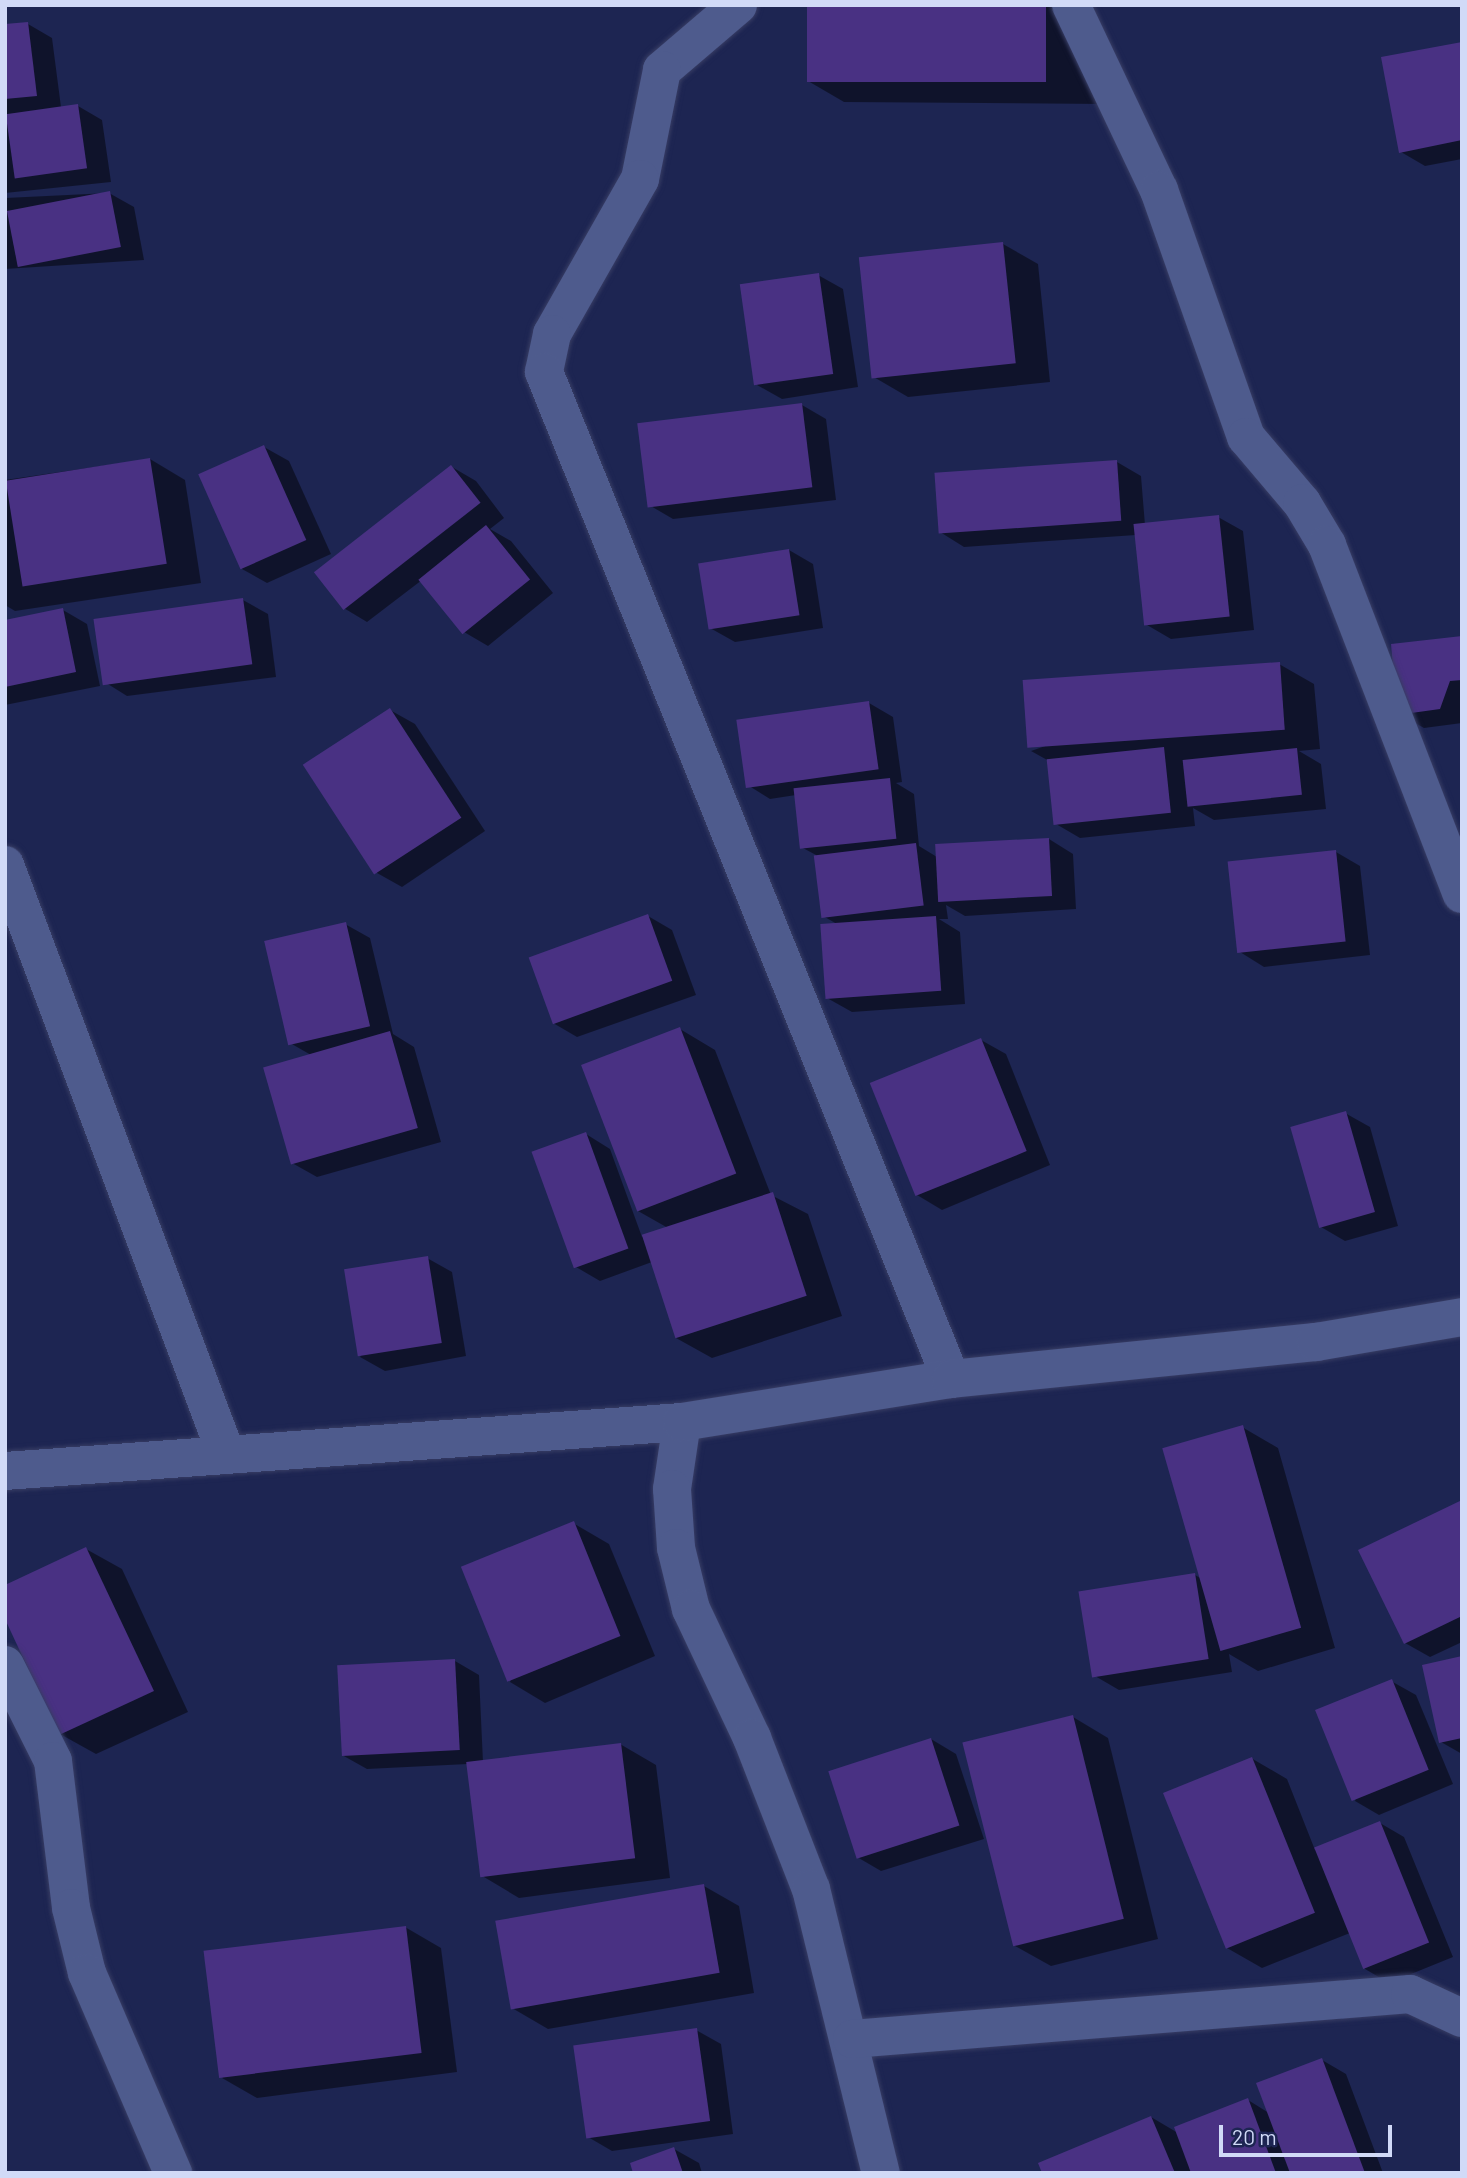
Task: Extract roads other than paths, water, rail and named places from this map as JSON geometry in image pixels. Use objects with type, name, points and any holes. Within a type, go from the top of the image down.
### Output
[{"type":"street","points":[[738,5],[662,70],[640,179],[552,334],[544,372],[951,1379]]},
{"type":"street","points":[[1071,5],[1159,190],[1247,438],[1302,503],[1327,545],[1462,894]]},
{"type":"street","points":[[5,865],[226,1454]]},
{"type":"street","points":[[5,1471],[682,1422],[951,1379],[1316,1342],[1462,1317]]},
{"type":"street","points":[[682,1422],[673,1500],[676,1548],[691,1609],[785,1816],[852,2039],[881,2173]]},
{"type":"street","points":[[5,1665],[53,1760],[71,1908],[87,1973],[173,2173]]},
{"type":"street","points":[[852,2039],[1409,1994],[1462,2018]]}]
